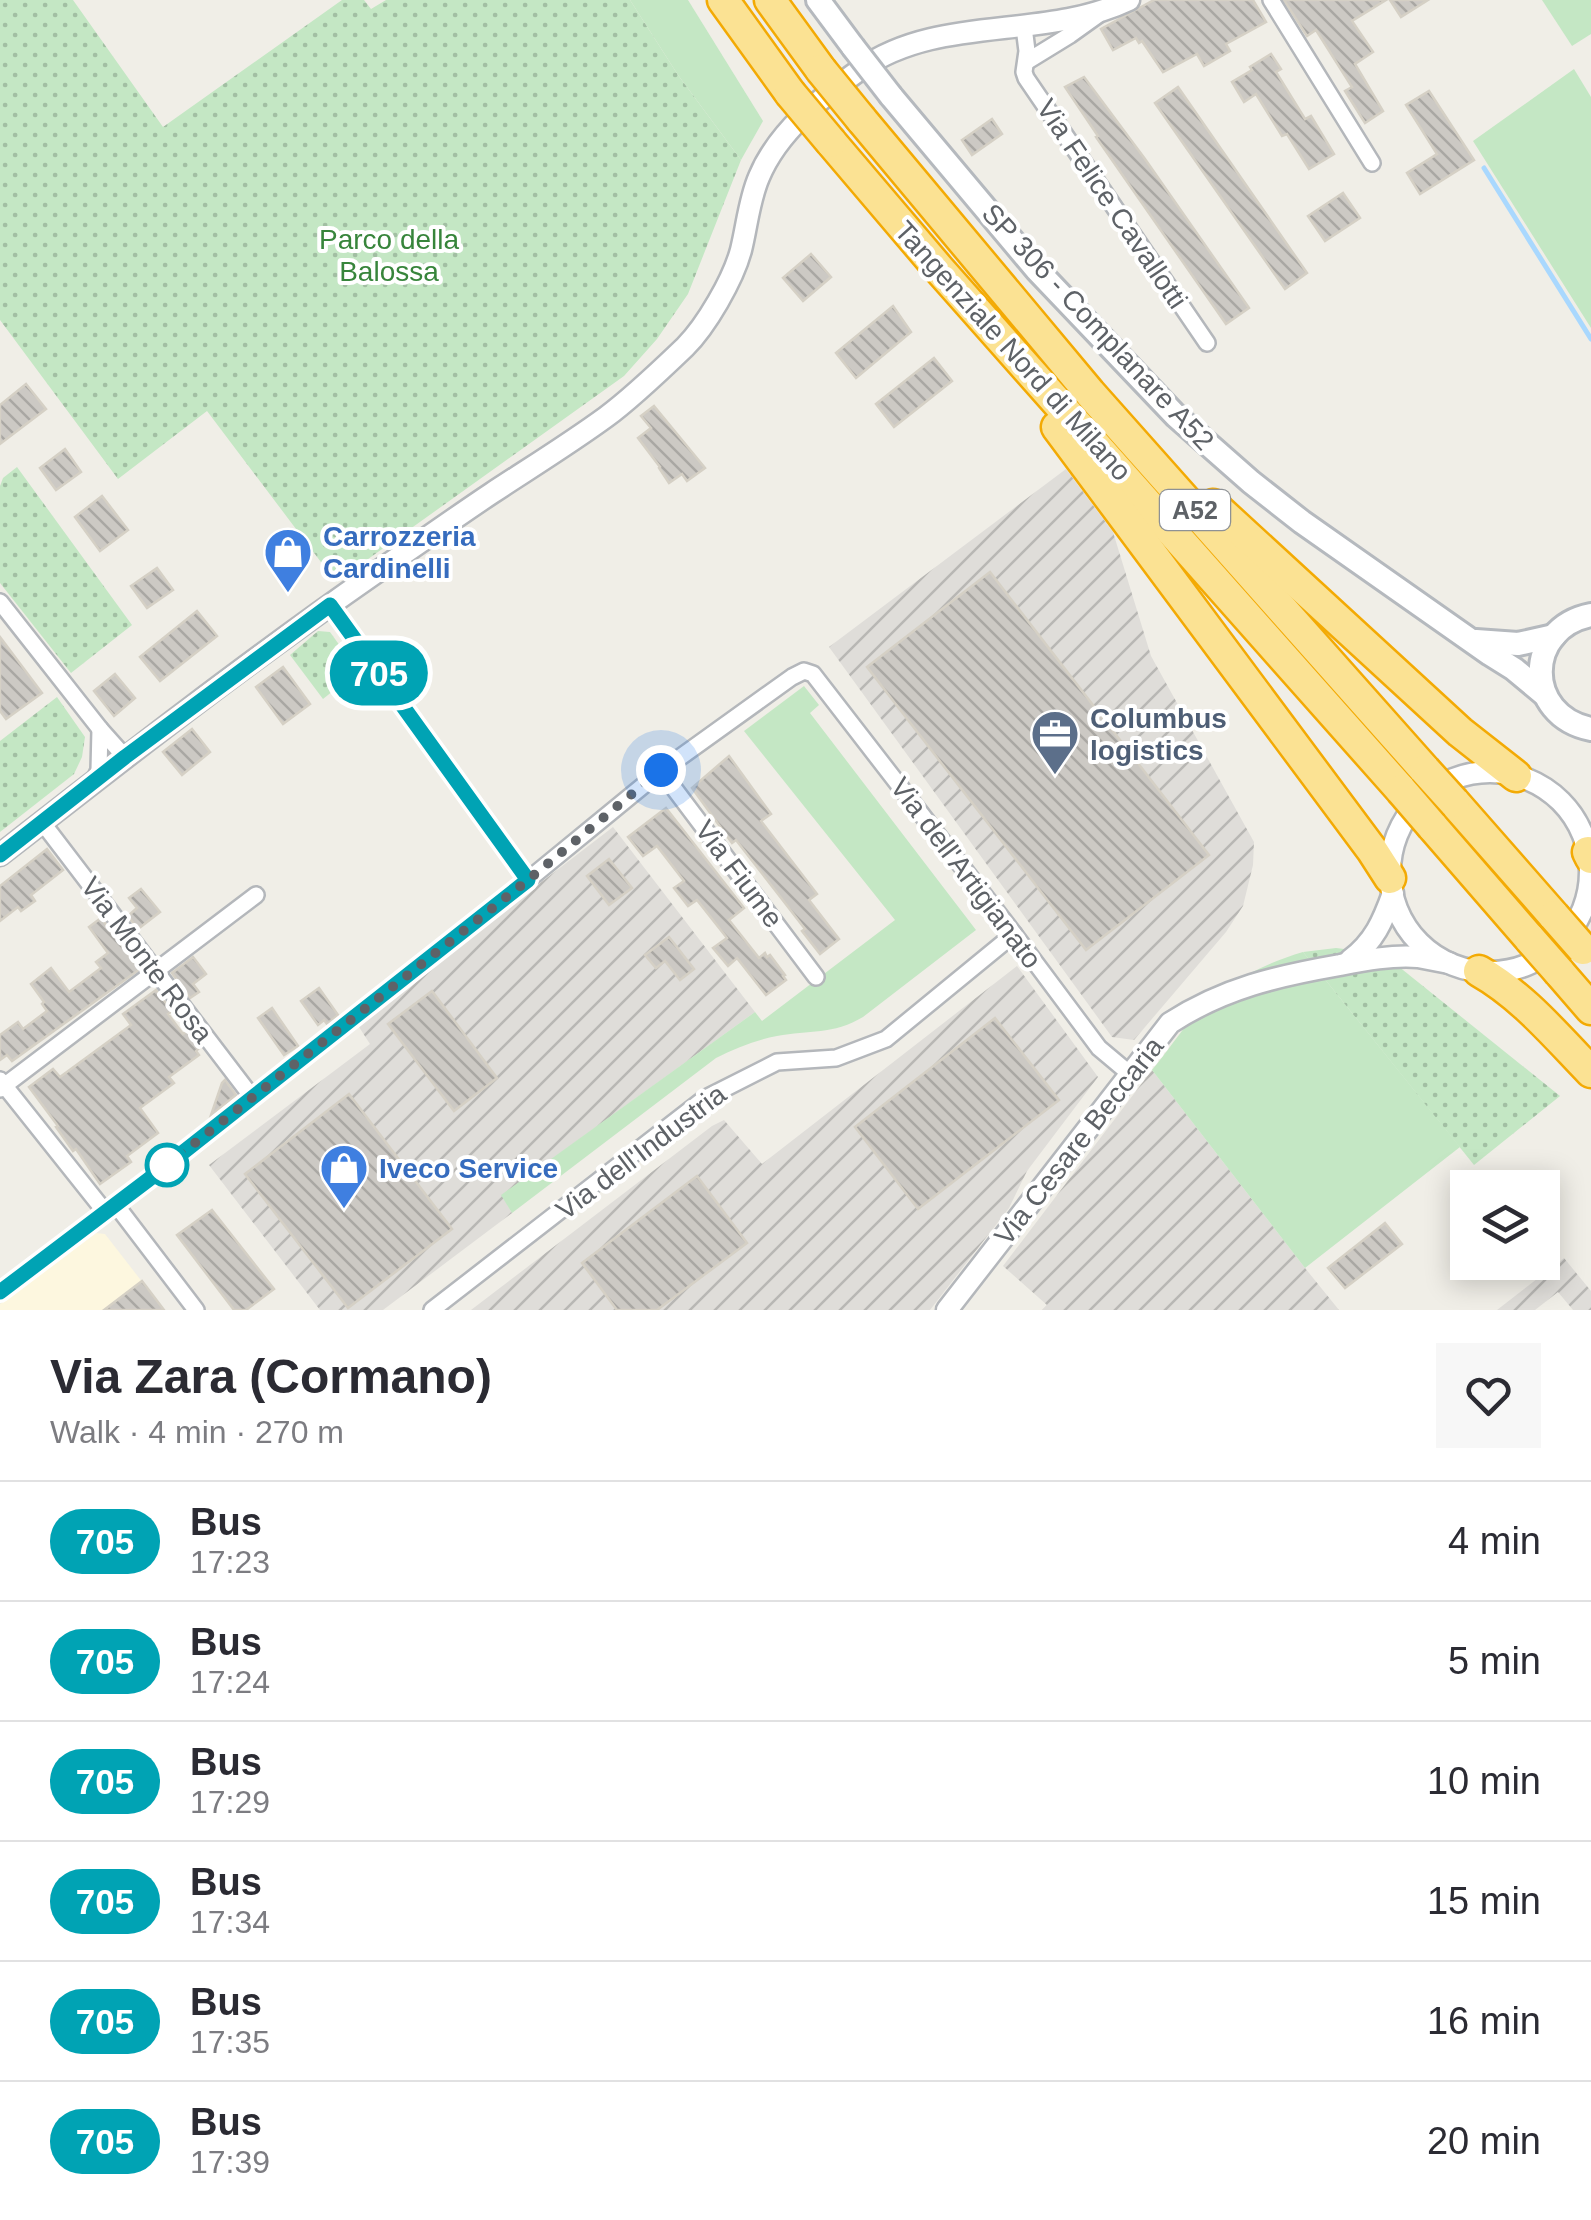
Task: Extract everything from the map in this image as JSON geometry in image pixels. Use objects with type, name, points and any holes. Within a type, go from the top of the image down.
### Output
[{"type":"highway","name":"Tangenziale Nord di Milano","points":[[724,0],[790,93],[939,268],[1591,1009]]},
{"type":"highway","name":"Tangenziale Nord di Milano","points":[[770,0],[821,70],[1090,393],[1587,954]]},
{"type":"highway","points":[[939,268],[1372,850],[1392,886]]},
{"type":"highway","points":[[1090,393],[1460,732],[1516,776]]},
{"type":"highway","points":[[1478,971],[1520,1000],[1591,1072]]},
{"type":"main road","name":"SP 306 - Complanare A52","points":[[818,0],[891,96],[1038,270],[1176,416],[1302,522],[1514,669],[1544,694],[1563,718],[1591,729]]},
{"type":"main road","points":[[1544,694],[1543,653],[1570,622],[1591,616]]},
{"type":"main road","points":[[1473,640],[1518,644],[1554,636]]},
{"type":"street","points":[[0,855],[330,605],[609,415],[687,345],[714,310],[740,254],[752,193],[767,160],[784,135],[862,68],[902,46],[936,37],[1065,21],[1129,0]]},
{"type":"street","points":[[1270,0],[1372,163]]},
{"type":"street","points":[[1026,62],[1104,11]]},
{"type":"street","name":"Via Felice Cavallotti","points":[[1024,27],[1026,78],[1207,343]]},
{"type":"street","points":[[0,602],[125,757]]},
{"type":"street","points":[[330,605],[528,880]]},
{"type":"street","name":"Via dell'Artigianato","points":[[661,770],[792,676],[804,670],[813,674],[1099,1048],[1130,1074]]},
{"type":"street","points":[[93,783],[99,770],[100,729]]},
{"type":"street","points":[[0,1292],[528,880],[661,770]]},
{"type":"street","name":"Via Fiume","points":[[661,770],[816,977]]},
{"type":"street","points":[[1344,964],[1367,948],[1376,935],[1392,886],[1394,846],[1400,829],[1420,801],[1465,776],[1516,776],[1550,792],[1581,830],[1590,855],[1584,907],[1560,944],[1522,966],[1493,972],[1449,963],[1435,956],[1404,922],[1392,886]]},
{"type":"street","name":"Via Monte Rosa","points":[[42,822],[252,1097]]},
{"type":"street","points":[[196,1310],[2,1085],[256,895]]},
{"type":"street","name":"Via dell'Industria","points":[[432,1310],[704,1099],[777,1062],[836,1058],[886,1038],[1014,934]]},
{"type":"street","name":"Via Cesare Beccaria","points":[[947,1310],[1170,1024],[1199,1004],[1262,980],[1376,959],[1414,957],[1449,963]]},
{"type":"shaded area","points":[[1066,469],[1113,532],[1151,656],[1254,842],[1243,906],[1226,932],[1134,1040],[1112,1037],[829,647]]},
{"type":"shaded area","points":[[613,827],[755,1012],[502,1195],[512,1213],[383,1310],[320,1310],[209,1165],[370,1044],[357,1024]]},
{"type":"shaded area","points":[[1017,966],[1098,1077],[1027,1171],[1009,1208],[930,1310],[471,1310],[712,1126],[724,1120],[762,1164]]},
{"type":"shaded area","points":[[1152,1070],[1339,1310],[1042,1310],[1047,1305],[1003,1266]]},
{"type":"shaded area","points":[[96,1233],[105,1234],[164,1310],[0,1310],[0,1304]]},
{"type":"shaded area","points":[[1564,1258],[1591,1291],[1591,1310],[1573,1310],[1558,1292],[1535,1310],[1497,1310],[1536,1280],[1560,1280],[1560,1261]]},
{"type":"green space","name":"Parco della Balossa","points":[[0,0],[73,0],[163,127],[342,0],[364,0],[371,9],[386,0],[630,0],[678,75],[741,160],[688,294],[657,339],[624,376],[336,582],[207,411],[118,479],[0,320]]},
{"type":"green space","points":[[630,0],[688,0],[763,121],[741,160],[678,75]]},
{"type":"green space","points":[[1542,0],[1591,0],[1591,34],[1572,46]]},
{"type":"green space","points":[[1574,69],[1591,97],[1591,328],[1473,141]]},
{"type":"green space","points":[[17,467],[132,625],[71,673],[0,583],[0,486],[3,478]]},
{"type":"green space","points":[[318,631],[330,632],[358,671],[323,699],[290,655]]},
{"type":"green space","points":[[804,686],[819,705],[810,713],[976,930],[852,1023],[761,1040],[716,1058],[512,1213],[501,1195],[755,1012],[762,1021],[895,920],[744,731]]},
{"type":"green space","points":[[57,697],[85,737],[82,757],[74,774],[0,832],[0,741]]},
{"type":"green space","points":[[1336,948],[1369,952],[1398,966],[1560,1096],[1474,1165],[1303,952]]},
{"type":"green space","points":[[1303,952],[1460,1147],[1305,1268],[1152,1070],[1196,1014],[1219,993],[1273,962]]},
{"type":"building","points":[[1154,0],[1253,0],[1266,22],[1226,44],[1230,51],[1204,66],[1197,54],[1163,72],[1142,41],[1139,43],[1136,38],[1113,50],[1101,29]]},
{"type":"building","points":[[1284,0],[1386,0],[1352,21],[1373,52],[1355,64],[1383,111],[1365,123],[1345,91],[1352,87],[1316,30],[1307,36]]},
{"type":"building","points":[[1390,0],[1428,0],[1401,17]]},
{"type":"building","points":[[1271,54],[1281,69],[1276,72],[1305,119],[1311,116],[1334,154],[1309,169],[1287,134],[1282,136],[1256,94],[1244,102],[1232,82]]},
{"type":"building","points":[[1084,77],[1249,308],[1226,324],[1065,87]]},
{"type":"building","points":[[1178,87],[1307,273],[1285,289],[1155,103]]},
{"type":"building","points":[[1429,91],[1474,160],[1420,194],[1407,173],[1437,154],[1406,105]]},
{"type":"building","points":[[992,119],[1002,134],[972,155],[962,140]]},
{"type":"building","points":[[1343,193],[1360,218],[1325,241],[1308,216]]},
{"type":"building","points":[[811,254],[831,277],[803,301],[783,278]]},
{"type":"building","points":[[893,306],[911,332],[856,378],[836,353]]},
{"type":"building","points":[[934,358],[952,381],[894,427],[876,404]]},
{"type":"building","points":[[26,384],[46,409],[0,444],[0,405]]},
{"type":"building","points":[[654,406],[705,468],[687,481],[682,474],[669,483],[638,438],[651,428],[641,416]]},
{"type":"building","points":[[65,449],[81,472],[56,490],[40,468]]},
{"type":"building","points":[[102,496],[128,530],[100,551],[75,517]]},
{"type":"building","points":[[157,568],[173,590],[147,608],[131,586]]},
{"type":"building","points":[[990,572],[1209,855],[1086,950],[867,667]]},
{"type":"building","points":[[197,611],[217,636],[160,681],[140,657]]},
{"type":"building","points":[[0,637],[42,693],[6,719],[0,711]]},
{"type":"building","points":[[283,667],[310,704],[283,724],[256,687]]},
{"type":"building","points":[[115,674],[135,698],[114,716],[94,691]]},
{"type":"building","points":[[192,729],[210,752],[182,775],[163,752]]},
{"type":"building","points":[[729,756],[771,814],[761,821],[817,894],[809,900],[839,939],[820,954],[802,931],[805,929],[736,840],[732,843],[692,788]]},
{"type":"building","points":[[666,808],[744,908],[729,920],[759,958],[765,953],[770,955],[785,975],[786,980],[766,995],[737,958],[728,966],[713,948],[727,938],[697,900],[688,906],[674,888],[684,881],[657,846],[643,856],[628,837]]},
{"type":"building","points":[[47,849],[63,870],[31,895],[35,901],[21,911],[18,907],[0,921],[0,886]]},
{"type":"building","points":[[609,859],[632,888],[609,905],[587,876]]},
{"type":"building","points":[[141,889],[160,912],[138,929],[128,916],[137,908],[129,898]]},
{"type":"building","points":[[101,918],[140,969],[12,1061],[7,1055],[0,1060],[0,1035],[18,1022],[23,1029],[47,1011],[31,984],[51,968],[69,992],[101,968],[96,962],[108,953],[89,927]]},
{"type":"building","points":[[669,937],[694,969],[680,980],[665,961],[656,968],[645,955]]},
{"type":"building","points":[[193,957],[206,974],[193,984],[199,992],[190,998],[172,973]]},
{"type":"building","points":[[319,988],[338,1015],[327,1024],[324,1020],[318,1025],[301,1001]]},
{"type":"building","points":[[156,990],[172,1011],[168,1014],[199,1048],[199,1055],[169,1077],[174,1083],[140,1108],[158,1133],[127,1156],[131,1162],[100,1184],[29,1087],[53,1069],[60,1077],[131,1025],[123,1014]]},
{"type":"building","points":[[432,991],[497,1078],[454,1111],[388,1024]]},
{"type":"building","points":[[272,1008],[298,1046],[284,1055],[258,1018]]},
{"type":"building","points":[[995,1018],[1059,1100],[918,1209],[855,1127]]},
{"type":"building","points":[[225,1080],[236,1095],[211,1115],[222,1083]]},
{"type":"building","points":[[349,1094],[452,1229],[348,1308],[245,1174]]},
{"type":"building","points":[[697,1176],[747,1243],[657,1310],[617,1310],[582,1263]]},
{"type":"building","points":[[212,1210],[274,1289],[246,1310],[234,1310],[177,1235]]},
{"type":"building","points":[[1385,1223],[1402,1244],[1345,1288],[1328,1268]]},
{"type":"building","points":[[142,1281],[164,1310],[104,1310]]},
{"type":"waterway","points":[[1484,168],[1591,339]]},
{"type":"bus line","name":"705","points":[[0,855],[330,605],[528,880],[0,1292]]},
{"type":"place","name":"Carrozzeria Cardinelli","points":[[288,594]]},
{"type":"place","name":"Columbus logistics","points":[[1055,776]]},
{"type":"place","name":"Iveco Service","points":[[344,1210]]},
{"type":"route","points":[[167,1165],[661,770]]}]
